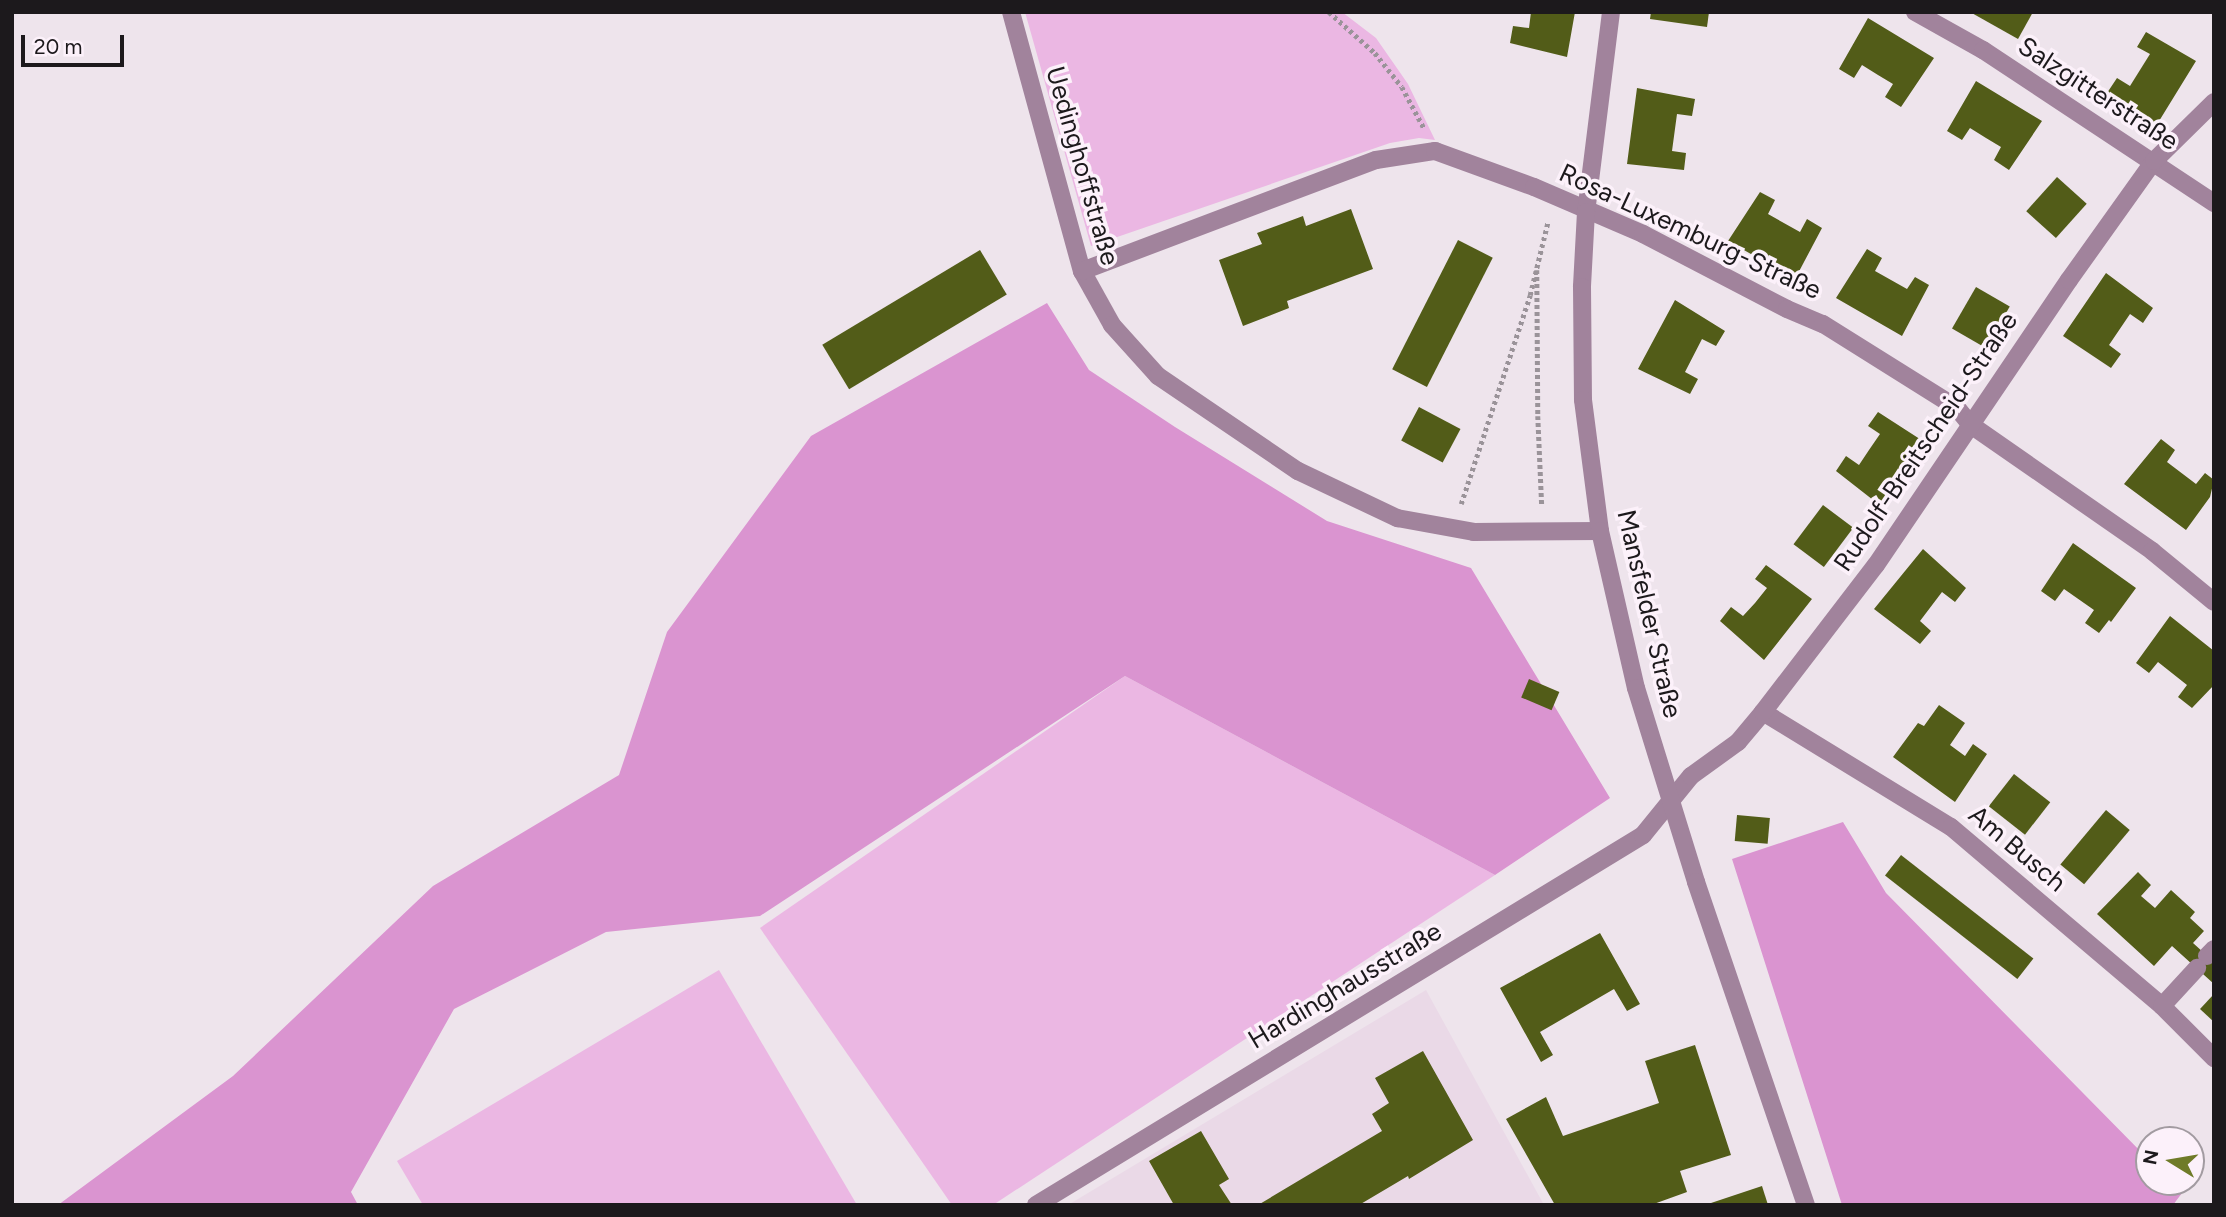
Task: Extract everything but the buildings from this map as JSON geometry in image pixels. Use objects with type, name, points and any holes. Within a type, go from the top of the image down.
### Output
[{"type":"street","name":"Uedinghoffstraße","points":[[1011,12],[1082,271],[1112,325],[1158,376],[1298,471],[1397,518],[1474,532],[1600,531]]},
{"type":"street","name":"Mansfelder Straße","points":[[1611,12],[1586,212],[1582,287],[1583,386],[1600,531],[1636,688],[1671,802],[1807,1205]]},
{"type":"street","name":"Salzgitterstraße","points":[[1915,12],[1983,50],[2214,203]]},
{"type":"street","name":"Rudolf-Breitscheid-Straße","points":[[1671,802],[1691,776],[1738,742],[1763,712],[1876,565],[2154,161],[2214,102]]},
{"type":"street","name":"Rosa-Luxemburg-Straße","points":[[1082,271],[1376,160],[1435,151],[1643,234],[1787,309],[1823,324],[1956,408],[1971,425],[2152,551],[2214,602]]},
{"type":"street","name":"Am Busch","points":[[1763,712],[1951,827],[2162,1006],[2214,1058]]},
{"type":"street","name":"Hardinghausstraße","points":[[1036,1205],[1643,835],[1671,802]]},
{"type":"street","points":[[2162,1006],[2206,958]]},
{"type":"path","points":[[1329,12],[1375,53],[1402,87],[1435,151]]},
{"type":"path","points":[[1454,528],[1530,295],[1554,197]]},
{"type":"path","points":[[1537,261],[1538,416],[1545,531]]},
{"type":"shaded area","points":[[1025,12],[1342,12],[1376,38],[1408,84],[1435,140],[1419,138],[1390,143],[1091,246]]},
{"type":"shaded area","points":[[1047,303],[1089,370],[1175,427],[1327,521],[1471,568],[1610,798],[1495,875],[1125,676],[760,916],[606,932],[454,1009],[351,1192],[358,1205],[58,1205],[233,1076],[433,886],[619,775],[667,632],[811,436]]},
{"type":"shaded area","points":[[1125,676],[1495,875],[993,1205],[952,1205],[760,928]]},
{"type":"shaded area","points":[[1843,822],[1886,893],[2135,1146],[2135,1196],[2180,1196],[2173,1205],[1842,1205],[1732,859]]},
{"type":"shaded area","points":[[719,970],[857,1205],[423,1205],[397,1161]]},
{"type":"shaded area","points":[[1426,990],[1544,1205],[1068,1205]]}]
